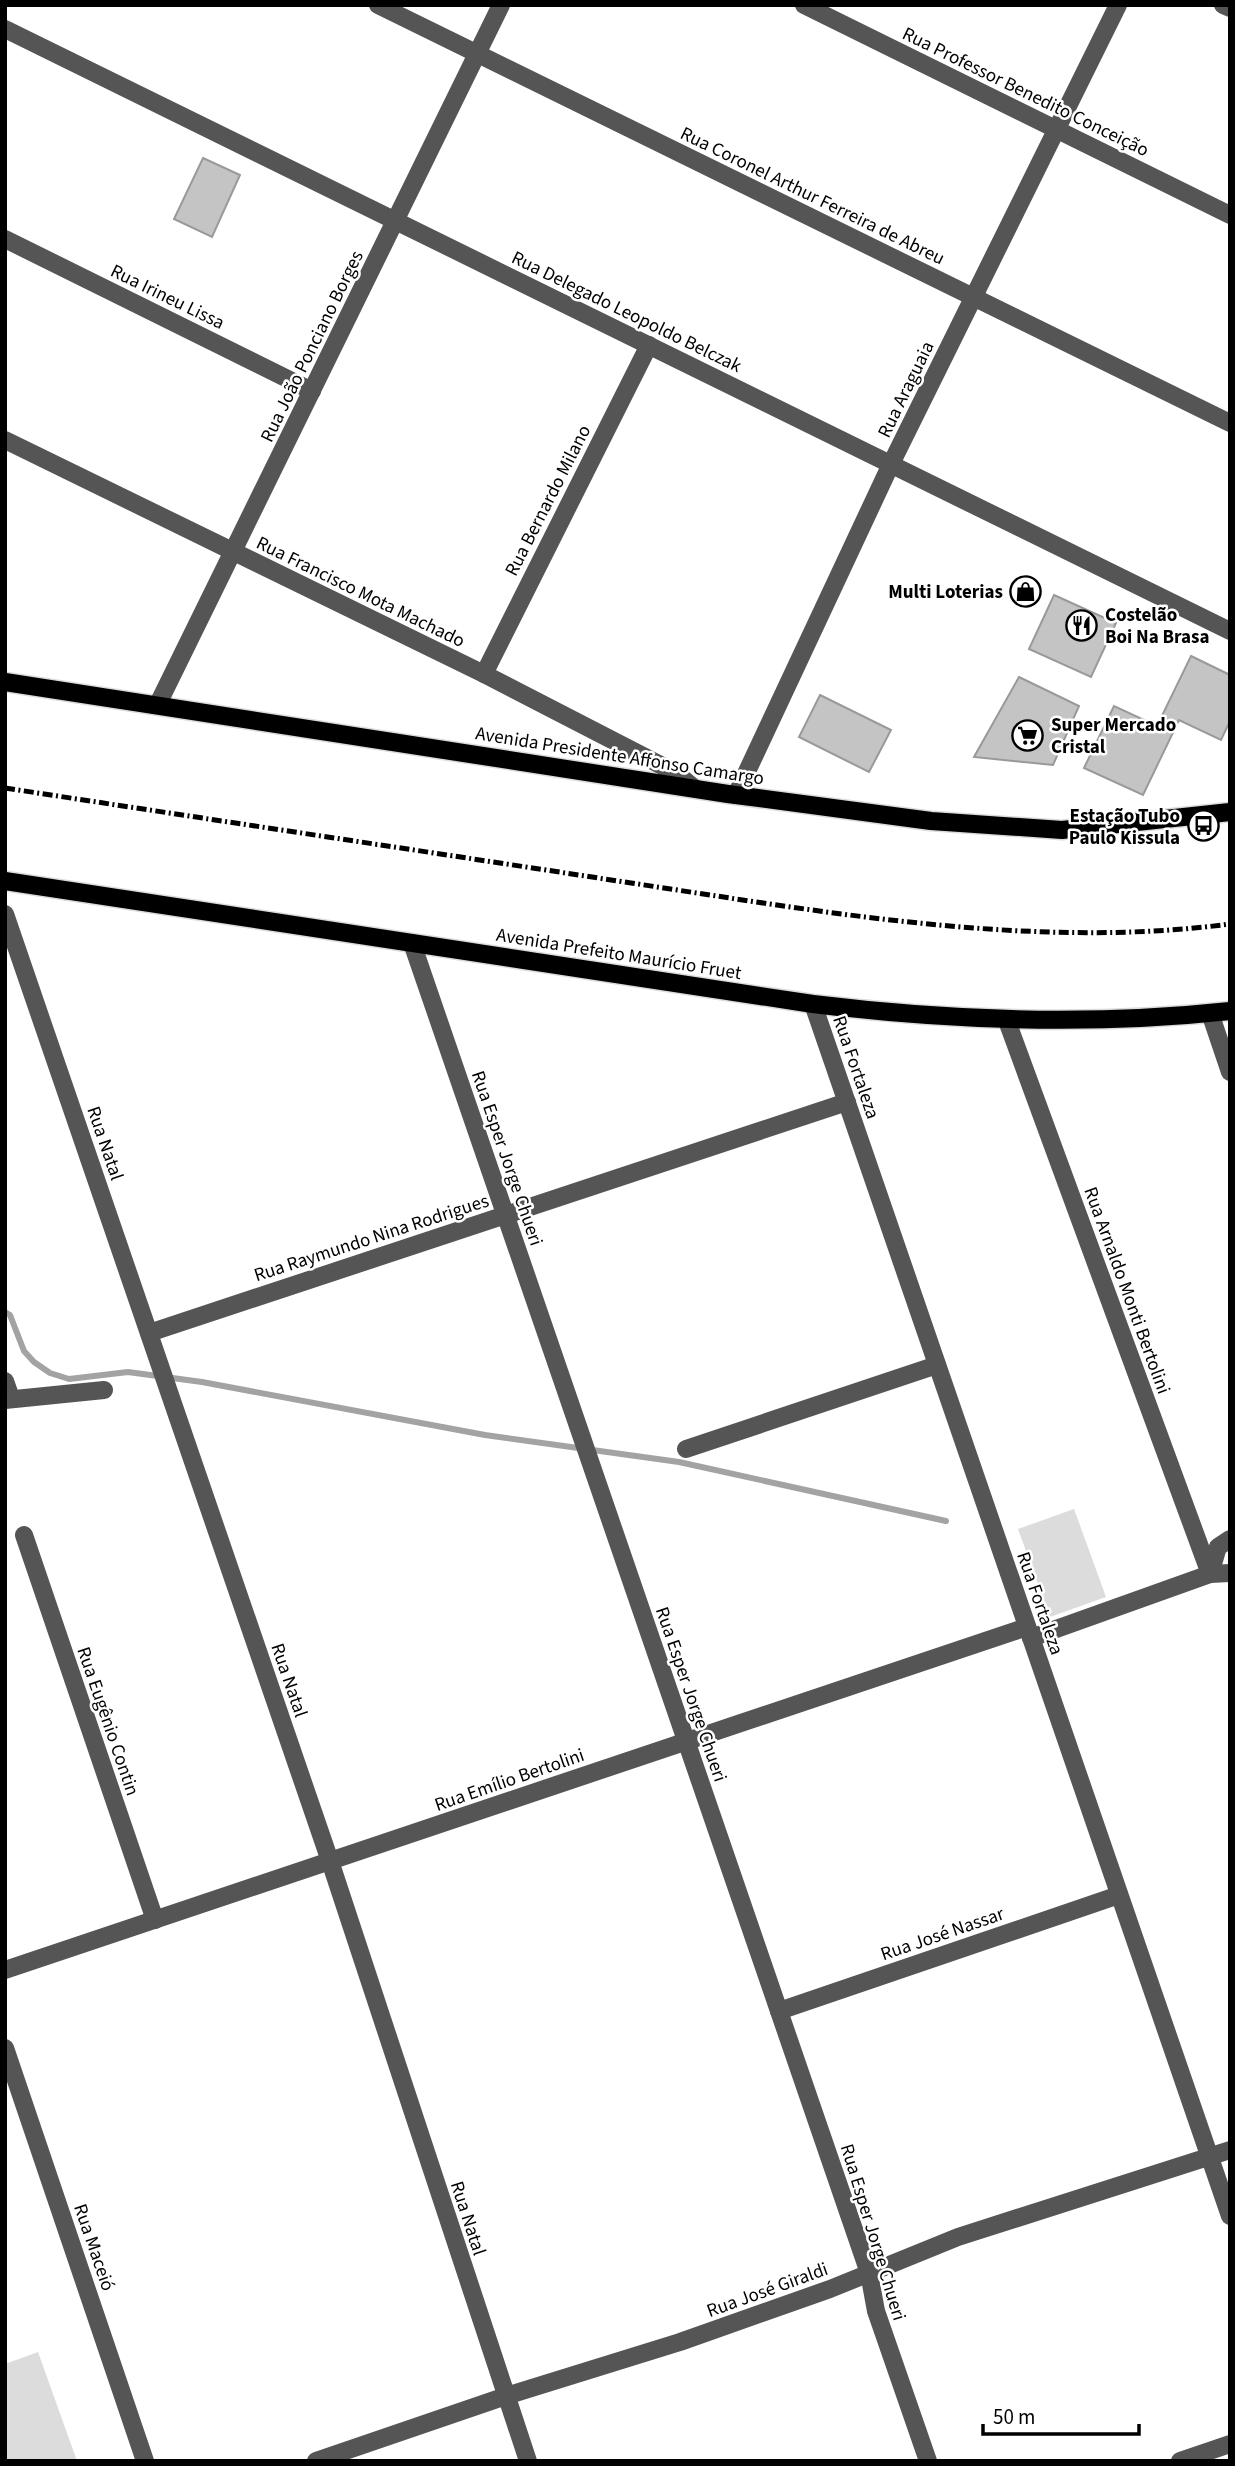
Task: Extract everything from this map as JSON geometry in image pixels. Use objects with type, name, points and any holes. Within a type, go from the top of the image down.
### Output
[{"type":"main road","name":"Avenida Presidente Affonso Camargo","points":[[5,682],[736,795],[931,821],[1039,830],[1093,828],[1230,812]]},
{"type":"main road","name":"Avenida Prefeito Maurício Fruet","points":[[5,881],[813,1004],[914,1016],[1007,1021],[1115,1020],[1230,1011]]},
{"type":"street","name":"Rua Coronel Arthur Ferreira de Abreu","points":[[379,5],[1230,423]]},
{"type":"street","name":"Rua João Ponciano Borges","points":[[159,704],[501,5]]},
{"type":"street","name":"Rua Professor Benedito Conceição","points":[[804,5],[1230,215]]},
{"type":"street","name":"Rua Araguaia","points":[[736,795],[891,464],[1118,5]]},
{"type":"street","points":[[1223,5],[1230,8]]},
{"type":"street","name":"Rua Delegado Leopoldo Belczak","points":[[5,29],[1230,631]]},
{"type":"street","name":"Rua Irineu Lissa","points":[[5,239],[312,391]]},
{"type":"street","name":"Rua Bernardo Milano","points":[[484,674],[649,345]]},
{"type":"street","name":"Rua Francisco Mota Machado","points":[[5,440],[484,674],[676,774],[694,788]]},
{"type":"street","name":"Rua Natal","points":[[5,914],[330,1861],[528,2461]]},
{"type":"street","name":"Rua Esper Jorge Chueri","points":[[412,943],[869,2273],[876,2311],[928,2461]]},
{"type":"street","name":"Rua Fortaleza","points":[[813,1004],[1230,2216]]},
{"type":"street","points":[[1210,1013],[1230,1072]]},
{"type":"street","name":"Rua Arnaldo Monti Bertolini","points":[[1007,1021],[1210,1574]]},
{"type":"street","name":"Rua Raymundo Nina Rodrigues","points":[[149,1333],[847,1102]]},
{"type":"street","points":[[686,1450],[937,1365]]},
{"type":"street","points":[[5,1381],[8,1399],[104,1390]]},
{"type":"street","name":"Rua Eugênio Contin","points":[[24,1535],[155,1920]]},
{"type":"street","points":[[1210,1574],[1218,1548],[1230,1539]]},
{"type":"street","name":"Rua Emílio Bertolini","points":[[5,1970],[686,1741],[1210,1574],[1230,1573]]},
{"type":"street","name":"Rua José Nassar","points":[[779,2011],[1119,1895]]},
{"type":"street","name":"Rua Maceió","points":[[5,2048],[145,2461]]},
{"type":"street","name":"Rua José Giraldi","points":[[325,2459],[506,2396],[655,2350],[869,2273],[958,2237],[1230,2150]]},
{"type":"street","points":[[1180,2461],[1230,2444]]},
{"type":"shaded area","points":[[1074,1509],[1106,1597],[1050,1617],[1018,1529]]},
{"type":"shaded area","points":[[38,2352],[77,2461],[5,2461],[5,2364]]},
{"type":"building","points":[[203,158],[240,175],[212,237],[174,219]]},
{"type":"building","points":[[1054,595],[1116,623],[1091,677],[1029,649]]},
{"type":"building","points":[[1191,656],[1230,675],[1230,721],[1221,740],[1179,720],[1143,795],[1084,768],[1114,706],[1157,726]]},
{"type":"building","points":[[1019,677],[1079,706],[1053,765],[974,757]]},
{"type":"building","points":[[820,695],[891,730],[869,772],[799,737]]},
{"type":"waterway","points":[[5,1312],[10,1315],[24,1351],[34,1362],[50,1373],[69,1379],[128,1372],[202,1382],[485,1435],[679,1462],[946,1521]]},
{"type":"railway","points":[[5,788],[854,916],[1005,930],[1081,933],[1156,931],[1230,924]]},
{"type":"place","name":"Multi Loterias","points":[[1026,591]]},
{"type":"place","name":"Costelão Boi Na Brasa","points":[[1082,625]]},
{"type":"place","name":"Super Mercado Cristal","points":[[1028,735]]},
{"type":"place","name":"Estação Tubo Paulo Kissula","points":[[1203,826]]}]
